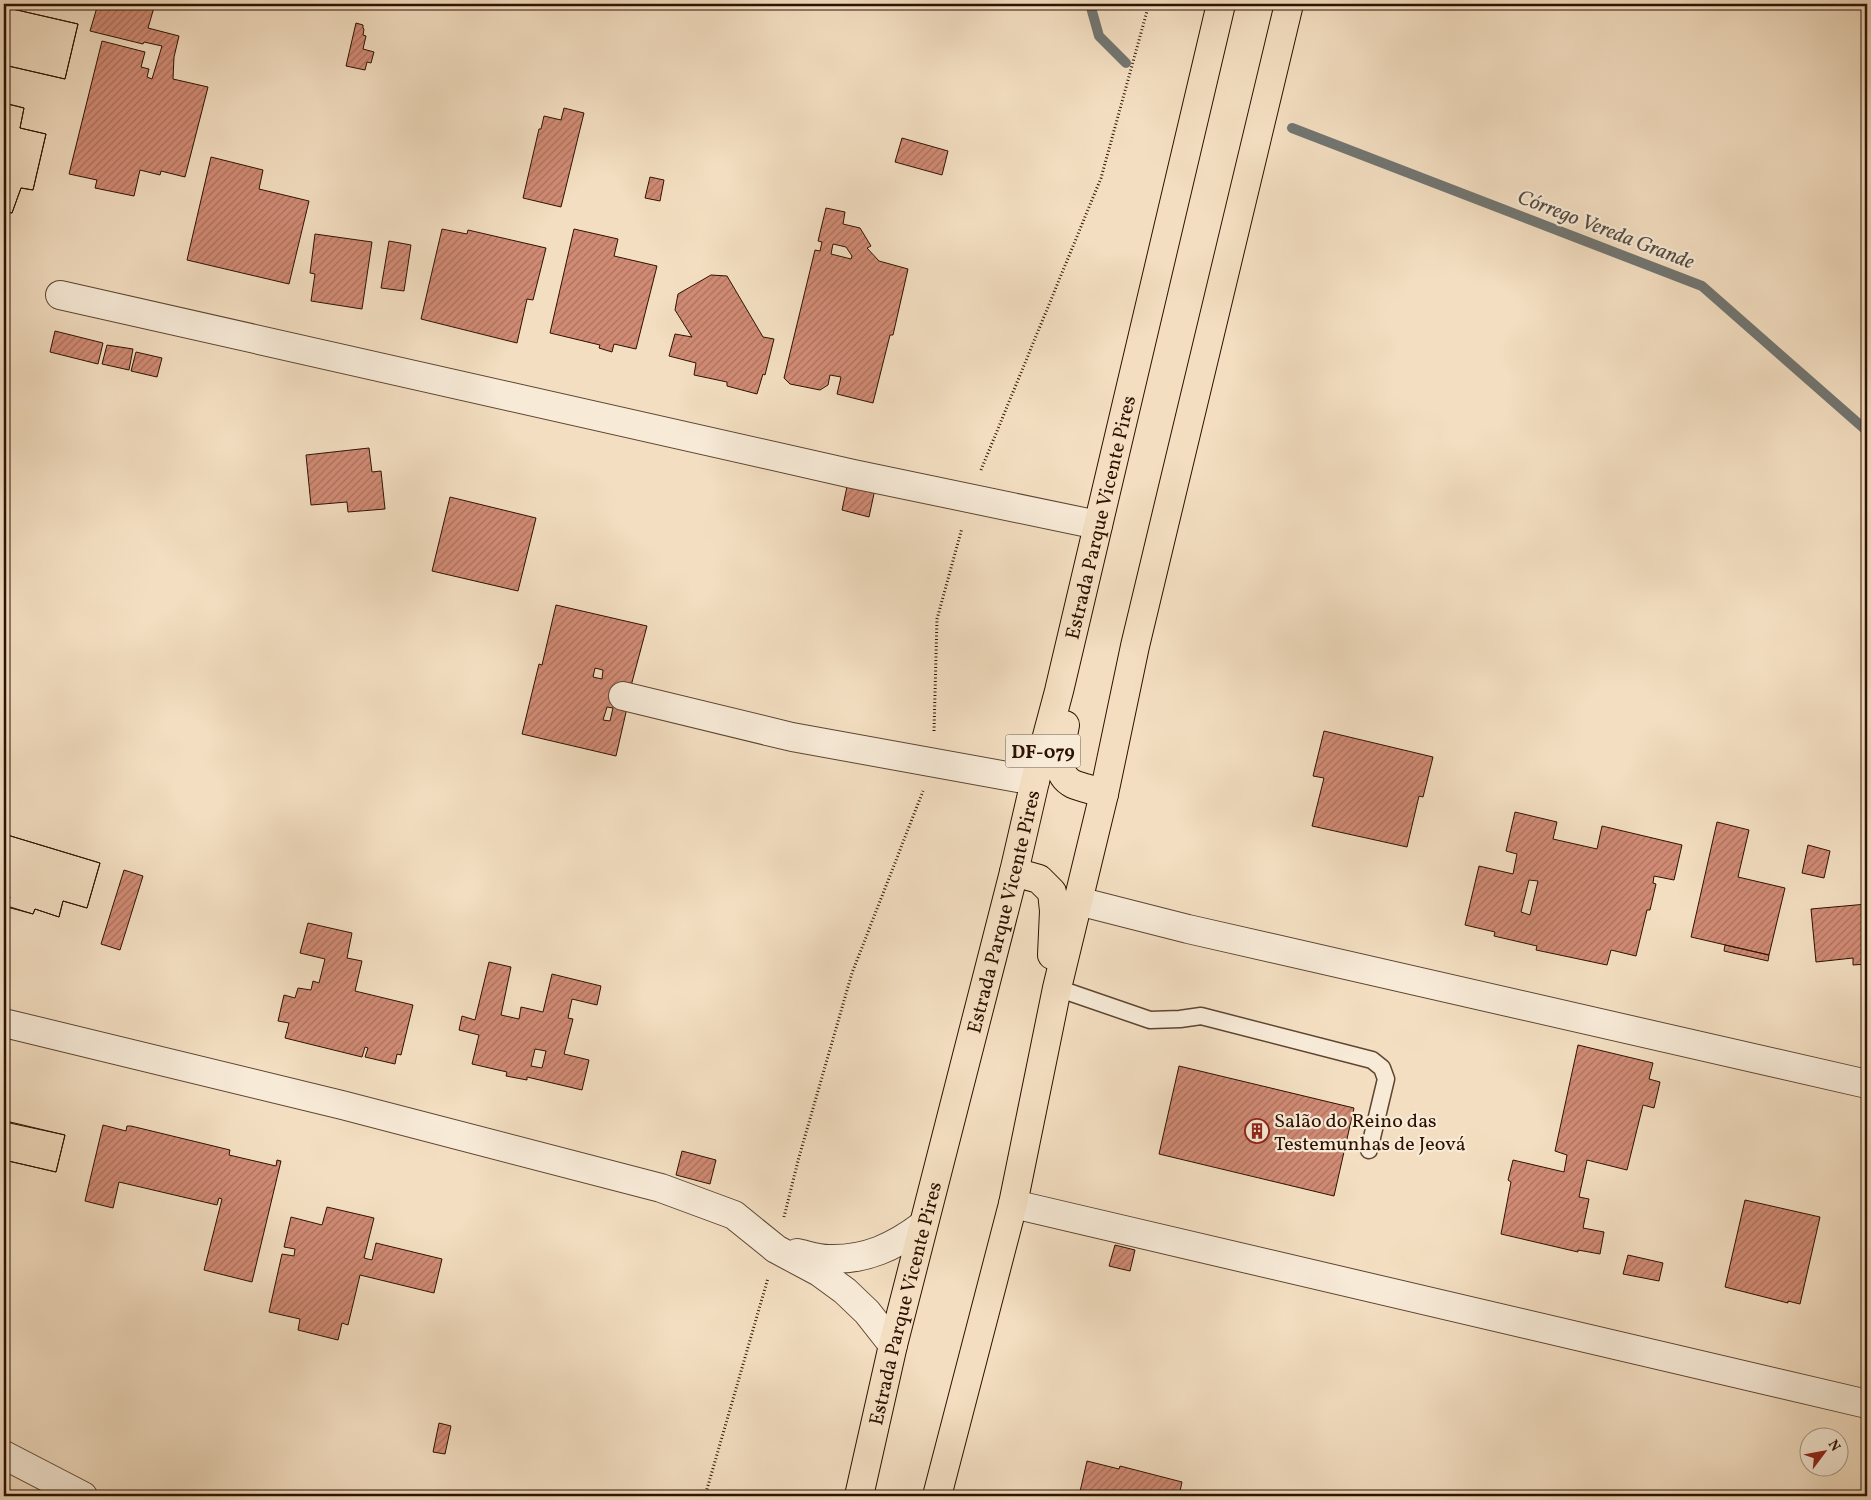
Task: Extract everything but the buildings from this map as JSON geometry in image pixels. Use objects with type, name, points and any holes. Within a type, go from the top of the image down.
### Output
[{"type":"main road","name":"Estrada Parque Vicente Pires","points":[[859,1496],[893,1345],[1014,872],[1098,526],[1220,4]]},
{"type":"main road","name":"DF-079","points":[[937,1496],[1013,1204],[1056,996],[1104,794],[1137,636],[1289,4]]},
{"type":"main road","points":[[1058,691],[1065,702],[1067,714],[1059,758],[1061,770],[1071,783],[1104,794]]},
{"type":"main road","points":[[1014,872],[1039,879],[1052,892],[1054,911],[1050,987],[1056,996]]},
{"type":"street","points":[[60,295],[844,472],[1098,526]]},
{"type":"street","points":[[622,696],[792,737],[1035,781]]},
{"type":"street","points":[[1078,901],[1207,933],[1867,1084]]},
{"type":"street","points":[[4,1024],[342,1105],[661,1188],[734,1215],[776,1249],[819,1272],[845,1291],[867,1312],[893,1345]]},
{"type":"street","points":[[1013,1204],[1867,1404]]},
{"type":"street","points":[[776,1249],[827,1260],[860,1258],[905,1238],[923,1225]]},
{"type":"street","points":[[4,1455],[83,1496]]},
{"type":"lane","points":[[1056,996],[1150,1020],[1200,1016],[1372,1060],[1382,1068],[1386,1079],[1369,1150]]},
{"type":"waterway","name":"Córrego Vereda Grande","points":[[1090,4],[1099,36],[1126,63]]},
{"type":"waterway","name":"Córrego Vereda Grande","points":[[1292,128],[1702,286],[1867,431]]},
{"type":"place","name":"Salão do Reino das Testemunhas de Jeová","points":[[1257,1131]]}]
